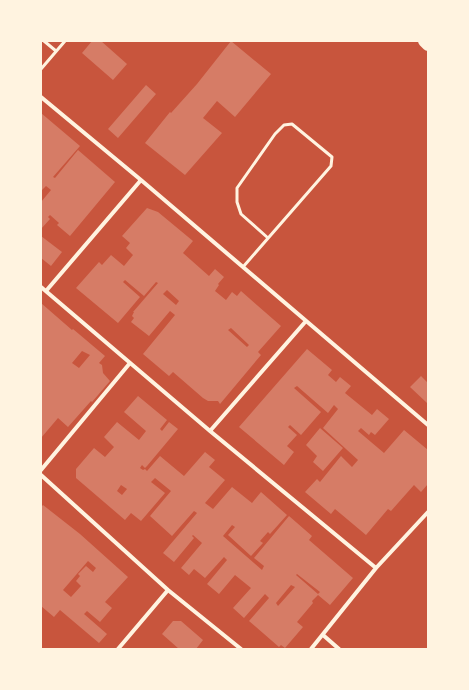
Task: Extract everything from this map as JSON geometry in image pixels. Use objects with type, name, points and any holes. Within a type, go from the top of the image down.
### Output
[{"type":"highway","points":[[424,41],[428,45]]},
{"type":"street","points":[[41,97],[141,180],[428,425]]},
{"type":"street","points":[[46,291],[141,180]]},
{"type":"street","points":[[41,287],[210,431],[376,568]]},
{"type":"street","points":[[210,431],[306,321]]},
{"type":"street","points":[[41,470],[130,363]]},
{"type":"street","points":[[41,475],[168,590],[242,649]]},
{"type":"street","points":[[310,649],[323,635],[376,568],[428,512]]},
{"type":"street","points":[[118,649],[168,590]]},
{"type":"street","points":[[323,635],[339,649]]},
{"type":"lane","points":[[44,41],[56,51]]},
{"type":"lane","points":[[41,68],[65,41]]},
{"type":"lane","points":[[243,267],[331,166],[332,156],[292,124],[284,125],[275,134],[237,188],[237,202],[241,214],[268,238]]},
{"type":"building","points":[[92,41],[101,41],[127,64],[113,80],[82,53]]},
{"type":"building","points":[[231,41],[271,74],[235,117],[217,101],[203,118],[222,133],[185,175],[145,143],[170,112],[171,113],[197,84]]},
{"type":"building","points":[[146,85],[156,94],[118,138],[108,129]]},
{"type":"building","points":[[41,113],[80,146],[53,177],[55,178],[78,150],[115,182],[70,236],[57,225],[59,223],[50,215],[48,217],[50,219],[41,229],[41,202],[51,190],[46,186],[41,191]]},
{"type":"building","points":[[147,208],[158,212],[193,241],[183,253],[209,276],[215,269],[224,277],[218,284],[219,285],[215,291],[226,300],[232,292],[237,296],[241,291],[281,326],[258,352],[261,355],[220,404],[218,401],[208,401],[203,398],[173,372],[169,376],[143,354],[175,315],[170,311],[149,336],[131,322],[134,318],[132,316],[133,312],[158,283],[156,282],[144,296],[125,280],[123,282],[140,297],[118,323],[76,288],[99,262],[102,265],[111,255],[124,266],[133,255],[126,248],[130,243],[122,236]],"holes":[[[167,290],[179,301],[176,305],[163,294]],[[231,328],[249,345],[247,347],[228,330]]]},
{"type":"building","points":[[41,236],[62,252],[51,266],[41,258]]},
{"type":"building","points":[[41,303],[105,356],[99,363],[102,365],[103,373],[110,381],[68,427],[58,418],[41,438]],"holes":[[[82,351],[90,355],[79,368],[72,363]]]},
{"type":"building","points":[[307,349],[332,370],[328,375],[336,382],[340,377],[351,386],[345,393],[372,415],[377,409],[389,419],[375,435],[371,432],[369,435],[361,428],[358,431],[384,453],[404,430],[428,450],[428,484],[421,492],[414,485],[391,511],[388,509],[366,535],[335,509],[331,514],[305,492],[317,479],[320,482],[341,456],[352,467],[358,460],[323,428],[338,409],[334,405],[328,413],[297,386],[294,388],[321,412],[301,435],[290,425],[288,427],[297,435],[287,446],[294,452],[284,465],[239,427]]},
{"type":"building","points":[[421,376],[428,383],[427,403],[410,387]]},
{"type":"building","points":[[138,396],[167,420],[160,429],[162,431],[169,422],[178,429],[145,468],[142,465],[140,468],[143,470],[145,469],[147,471],[160,456],[184,476],[205,452],[215,460],[209,467],[225,480],[205,503],[213,509],[232,487],[252,503],[261,492],[287,515],[270,534],[268,532],[260,541],[263,543],[251,556],[228,535],[235,527],[232,525],[223,536],[262,570],[264,566],[254,558],[289,516],[312,536],[309,540],[353,578],[330,605],[318,595],[312,601],[313,603],[297,622],[303,627],[285,648],[281,645],[279,647],[249,621],[269,598],[265,594],[244,618],[233,608],[251,588],[235,575],[219,594],[207,584],[227,560],[224,557],[205,578],[194,569],[189,575],[181,568],[202,543],[193,535],[192,536],[194,538],[174,562],[163,553],[197,513],[194,511],[172,536],[150,516],[171,491],[155,478],[151,482],[165,493],[141,521],[131,513],[125,520],[76,478],[76,469],[94,448],[105,457],[114,447],[104,437],[117,422],[139,440],[146,431],[124,412]],"holes":[[[121,485],[127,489],[122,495],[117,491]],[[297,574],[320,592],[318,594],[296,575]],[[291,585],[295,587],[278,606],[276,603]]]},
{"type":"building","points":[[320,428],[343,448],[323,471],[313,462],[317,456],[306,445]]},
{"type":"building","points":[[43,505],[80,534],[128,577],[105,602],[112,608],[100,622],[87,611],[84,614],[107,634],[99,643],[60,610],[54,617],[41,606],[41,507]],"holes":[[[88,561],[96,568],[93,572],[86,566],[78,574],[80,576],[76,581],[81,586],[71,597],[63,590]]]},
{"type":"building","points":[[173,621],[181,621],[203,640],[196,649],[179,649],[162,634]]}]
